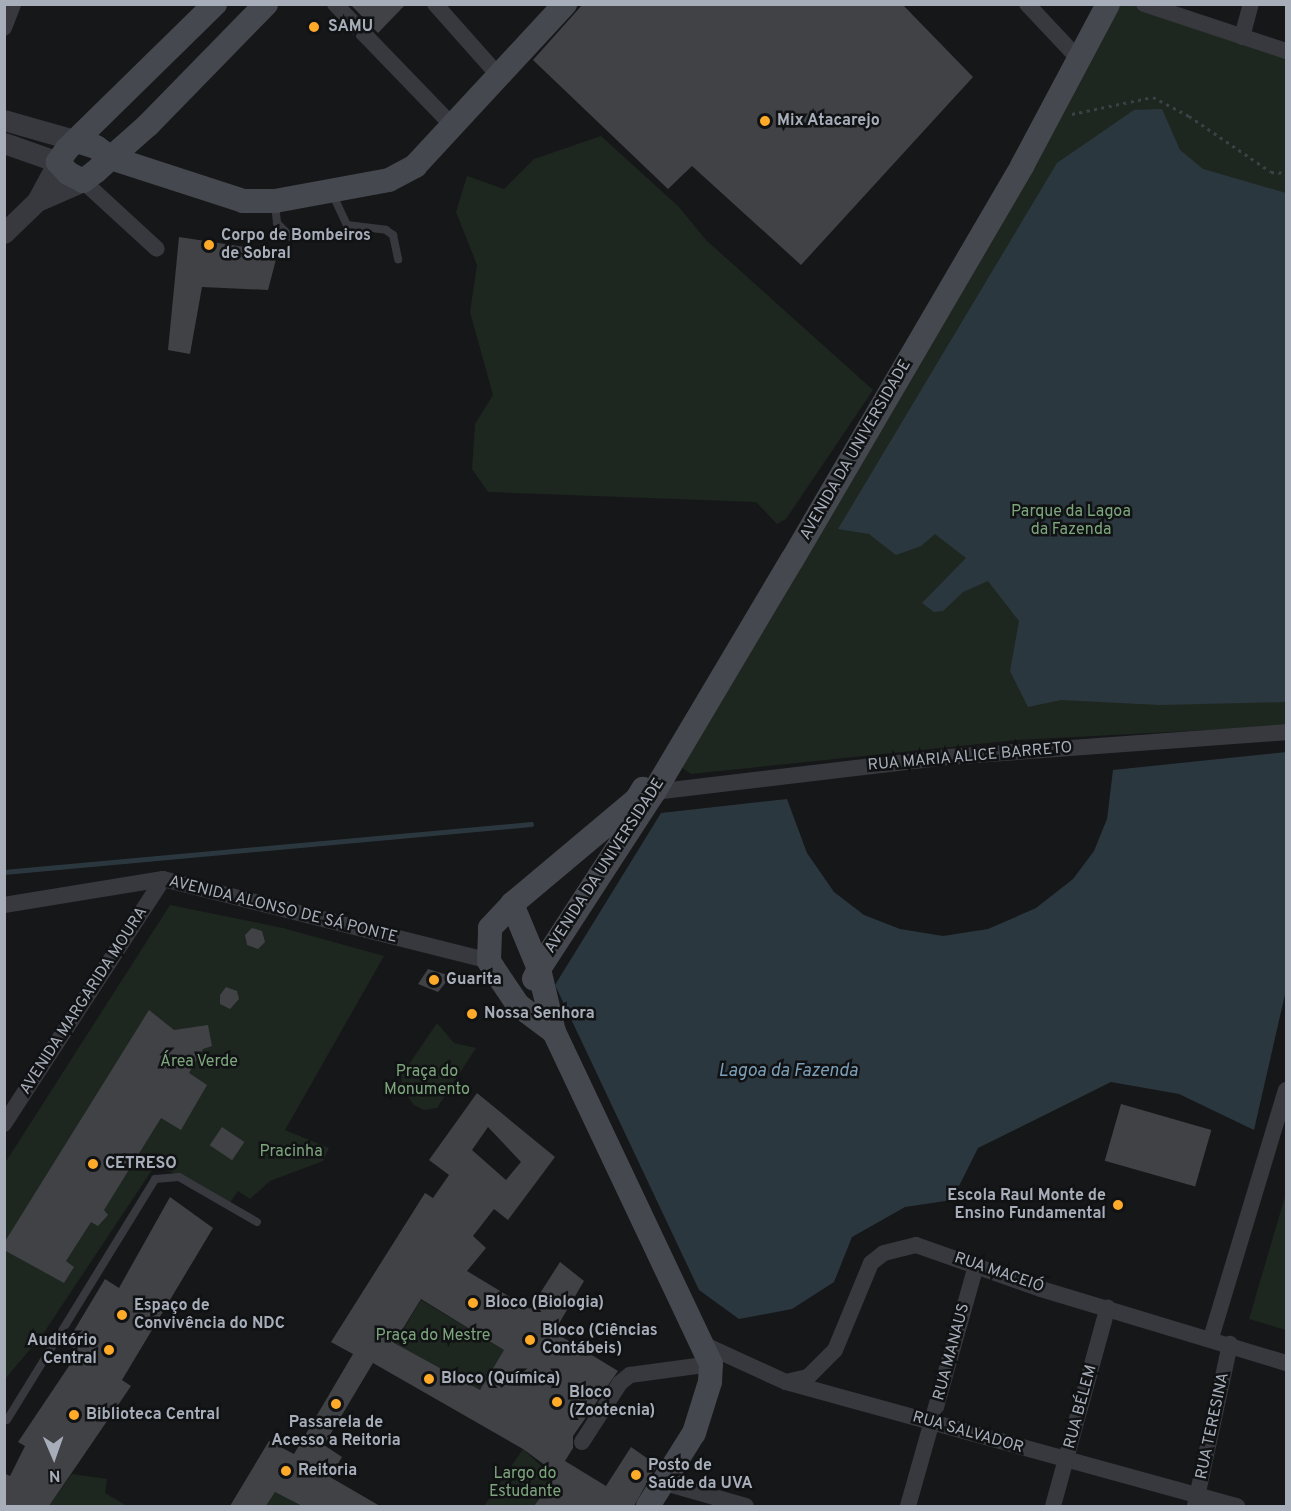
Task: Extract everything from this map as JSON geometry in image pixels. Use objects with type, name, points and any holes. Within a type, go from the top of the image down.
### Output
[{"type":"main road","points":[[215,4],[58,162],[83,181],[111,158],[266,4]]},
{"type":"main road","points":[[77,141],[96,147],[111,158],[243,201],[275,201],[332,193],[389,180],[415,166],[566,4]]},
{"type":"main road","name":"AVENIDA DA UNIVERSIDADE","points":[[489,961],[490,928],[512,904],[637,799],[1075,55],[1093,4]]},
{"type":"main road","name":"AVENIDA DA UNIVERSIDADE","points":[[554,1032],[539,969],[654,792],[1022,166],[1108,4]]},
{"type":"main road","points":[[512,904],[539,969],[519,1005]]},
{"type":"main road","points":[[489,961],[519,1005],[554,1032],[708,1355],[703,1412],[682,1457],[648,1506]]},
{"type":"street","points":[[4,28],[13,4]]},
{"type":"street","points":[[335,4],[453,126]]},
{"type":"street","points":[[435,4],[498,75]]},
{"type":"street","points":[[1027,4],[1075,55]]},
{"type":"street","points":[[1144,4],[1287,51]]},
{"type":"street","points":[[1242,37],[1251,4]]},
{"type":"street","points":[[4,120],[77,141]]},
{"type":"street","points":[[4,142],[58,162],[37,201],[4,233]]},
{"type":"street","points":[[37,201],[83,181],[157,249]]},
{"type":"street","name":"RUA MARIA ALICE BARRETO","points":[[654,792],[948,757],[1287,732]]},
{"type":"street","name":"AVENIDA ALONSO DE SÁ PONTE","points":[[4,905],[164,879],[489,961]]},
{"type":"street","name":"AVENIDA MARGARIDA MOURA","points":[[4,1124],[164,879]]},
{"type":"street","points":[[1211,1338],[1287,1090]]},
{"type":"street","name":"RUA MACEIÓ","points":[[786,1382],[808,1377],[824,1366],[836,1350],[863,1275],[884,1252],[916,1245],[976,1266],[1230,1344],[1284,1364]]},
{"type":"street","name":"RUA MANAUS","points":[[908,1506],[976,1266]]},
{"type":"street","name":"RUA BÉLEM","points":[[1053,1506],[1108,1307]]},
{"type":"street","name":"RUA TERESINA","points":[[1196,1500],[1230,1344]]},
{"type":"street","points":[[582,1442],[620,1383],[630,1375],[708,1355]]},
{"type":"street","name":"RUA SALVADOR","points":[[708,1355],[786,1382],[1067,1461],[1196,1500],[1237,1506]]},
{"type":"street","points":[[665,1483],[735,1505]]},
{"type":"lane","points":[[332,193],[347,225],[386,230],[393,235],[398,259]]},
{"type":"lane","points":[[275,201],[277,223],[292,238]]},
{"type":"lane","points":[[7,1420],[155,1179],[179,1178],[257,1222]]},
{"type":"path","points":[[1070,114],[1153,97],[1189,116],[1271,172],[1287,173]]},
{"type":"green space","name":"Parque da Lagoa da Fazenda","points":[[1121,5],[1142,5],[1286,51],[1286,726],[1017,740],[691,774],[682,768],[685,755]]},
{"type":"green space","points":[[601,136],[679,207],[706,240],[873,390],[786,519],[777,524],[756,502],[488,492],[472,469],[475,424],[493,395],[470,312],[477,265],[456,212],[467,176],[504,189],[534,159]]},
{"type":"green space","name":"Área Verde","points":[[170,905],[283,928],[384,956],[285,1130],[329,1148],[323,1161],[270,1181],[250,1199],[238,1191],[230,1203],[156,1164],[43,1334],[5,1379],[5,1163]]},
{"type":"green space","name":"Praça do Monumento","points":[[437,1023],[454,1043],[476,1048],[437,1108],[424,1110],[414,1105],[403,1090],[401,1076]]},
{"type":"green space","points":[[1286,1193],[1286,1330],[1249,1319]]},
{"type":"green space","name":"Praça do Mestre","points":[[421,1300],[504,1350],[478,1394],[395,1344]]},
{"type":"green space","name":"Largo do Estudante","points":[[523,1449],[554,1478],[534,1506],[484,1506]]},
{"type":"green space","points":[[72,1474],[107,1479],[105,1493],[127,1506],[49,1506]]},
{"type":"green space","points":[[275,1492],[302,1506],[266,1506]]},
{"type":"water","name":"Parque da Lagoa da Fazenda","points":[[1162,109],[1180,150],[1203,169],[1286,193],[1286,702],[1160,705],[1061,700],[1028,707],[1010,671],[1019,621],[988,581],[963,592],[943,611],[934,612],[922,603],[966,558],[935,534],[921,546],[896,555],[869,534],[838,529],[1057,163],[1134,110]]},
{"type":"water","name":"Lagoa da Fazenda","points":[[1286,752],[1286,990],[1254,1130],[1179,1094],[1111,1082],[978,1148],[952,1200],[905,1207],[852,1237],[834,1282],[792,1309],[739,1319],[699,1290],[555,985],[661,813],[787,799],[807,853],[834,892],[864,915],[900,929],[943,936],[988,929],[1036,908],[1073,879],[1094,851],[1107,819],[1113,770]]},
{"type":"building","points":[[350,4],[406,4],[378,33]]},
{"type":"building","name":"Mix Atacarejo","points":[[583,4],[902,4],[973,77],[801,265],[692,166],[668,189],[533,60]]},
{"type":"building","points":[[179,237],[278,252],[268,290],[202,287],[190,354],[168,350]]},
{"type":"building","points":[[252,928],[262,931],[265,942],[258,949],[247,945],[245,935]]},
{"type":"building","name":"Guarita","points":[[428,969],[451,976],[438,992],[418,984]]},
{"type":"building","points":[[226,987],[237,991],[239,999],[230,1009],[220,1004],[220,995]]},
{"type":"building","name":"CETRESO","points":[[149,1010],[174,1030],[208,1025],[212,1046],[203,1049],[189,1073],[207,1085],[181,1130],[161,1118],[104,1210],[108,1215],[98,1226],[91,1222],[66,1261],[74,1267],[64,1283],[4,1250],[4,1243]]},
{"type":"building","points":[[477,1093],[555,1157],[508,1220],[494,1209],[473,1236],[486,1248],[467,1271],[530,1309],[560,1262],[584,1281],[554,1332],[618,1371],[573,1436],[573,1448],[565,1461],[606,1486],[631,1447],[657,1465],[634,1506],[534,1506],[557,1474],[523,1449],[373,1363],[324,1445],[342,1457],[330,1477],[380,1506],[302,1506],[275,1492],[266,1506],[230,1506],[269,1441],[294,1454],[353,1354],[331,1342],[425,1193],[433,1198],[449,1175],[429,1160]],"holes":[[[488,1127],[521,1162],[506,1180],[472,1150]],[[421,1299],[504,1350],[480,1390],[394,1343]]]},
{"type":"building","points":[[1121,1104],[1211,1130],[1195,1187],[1105,1161]]},
{"type":"building","points":[[222,1127],[244,1142],[232,1160],[210,1145]]},
{"type":"building","points":[[170,1197],[213,1228],[122,1380],[131,1386],[49,1506],[4,1506],[4,1473],[10,1476],[25,1446],[18,1442],[79,1351],[66,1344],[105,1279],[119,1288]]},
{"type":"waterway","points":[[4,872],[531,824]]},
{"type":"place","name":"SAMU","points":[[314,27]]},
{"type":"place","name":"Mix Atacarejo","points":[[765,121]]},
{"type":"place","name":"Corpo de Bombeiros de Sobral","points":[[209,245]]},
{"type":"place","name":"Guarita","points":[[434,980]]},
{"type":"place","name":"Nossa Senhora","points":[[472,1014]]},
{"type":"place","name":"CETRESO","points":[[93,1164]]},
{"type":"place","name":"Escola Raul Monte de Ensino Fundamental","points":[[1118,1205]]},
{"type":"place","name":"Bloco (Biologia)","points":[[473,1303]]},
{"type":"place","name":"Espaço de Convivência do NDC","points":[[122,1315]]},
{"type":"place","name":"Bloco (Ciências Contábeis)","points":[[530,1340]]},
{"type":"place","name":"Auditório Central","points":[[109,1350]]},
{"type":"place","name":"Bloco (Química)","points":[[429,1379]]},
{"type":"place","name":"Bloco (Zootecnia)","points":[[557,1402]]},
{"type":"place","name":"Passarela de Acesso a Reitoria","points":[[336,1404]]},
{"type":"place","name":"Biblioteca Central","points":[[74,1415]]},
{"type":"place","name":"Reitoria","points":[[286,1471]]},
{"type":"place","name":"Posto de Saúde da UVA","points":[[636,1475]]},
{"type":"park label","name":"Pracinha","points":[[291,1152]]}]
